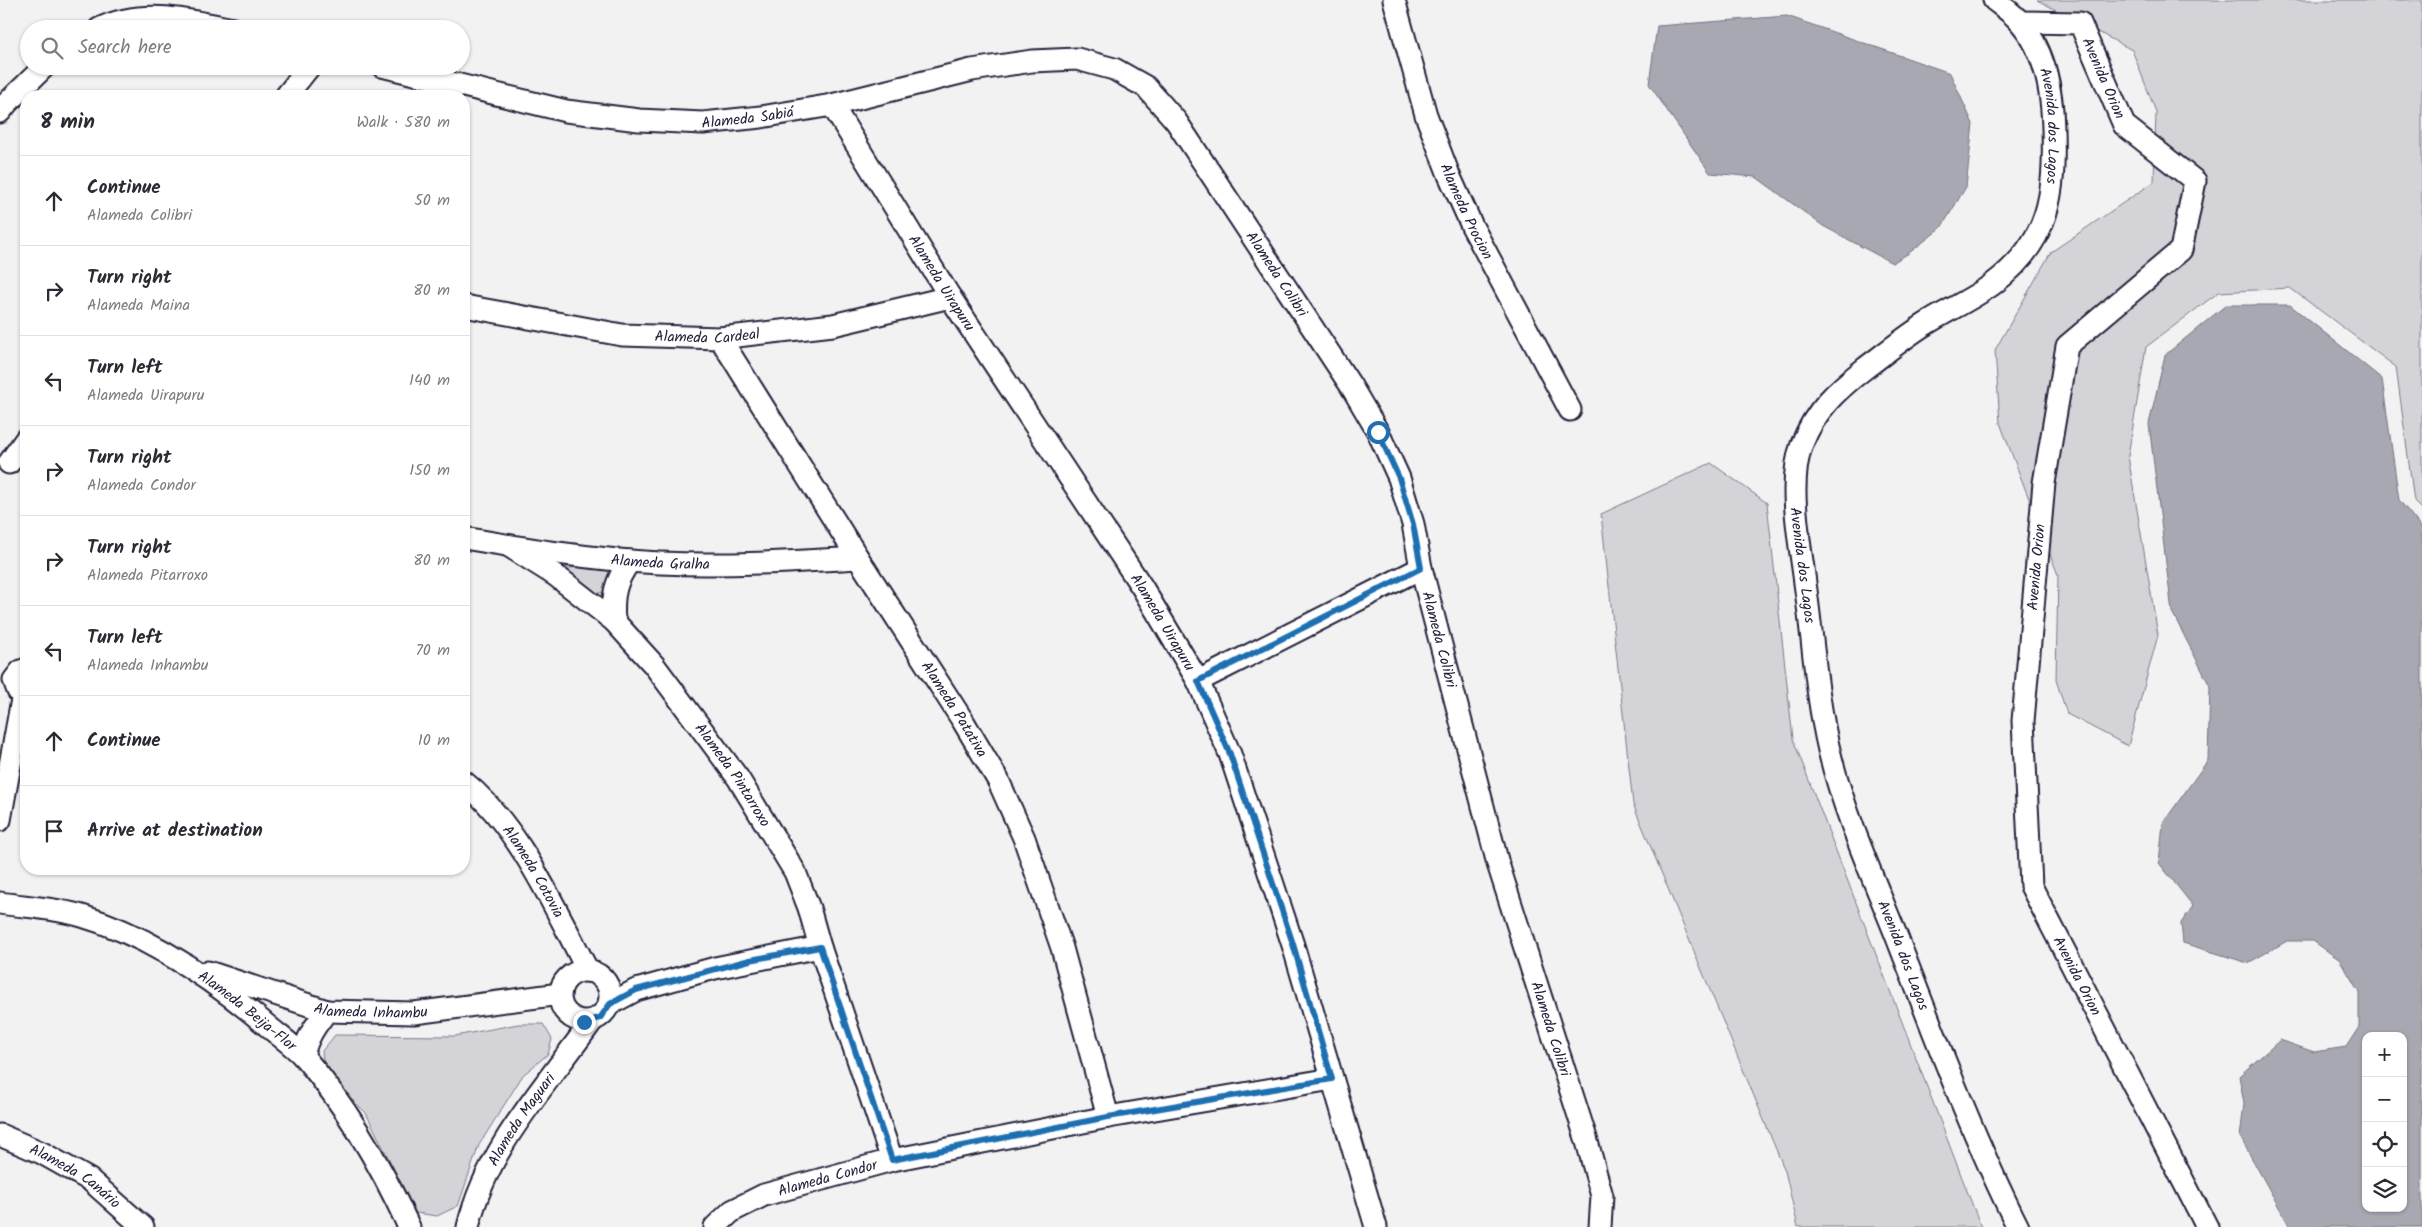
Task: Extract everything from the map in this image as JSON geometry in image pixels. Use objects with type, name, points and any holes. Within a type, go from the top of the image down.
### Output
[{"type":"street","name":"Avenida dos Lagos","points":[[1994,0],[2021,22],[2039,51],[2049,82],[2053,114],[2054,173],[2045,218],[2035,241],[2020,261],[1992,285],[1918,329],[1835,392],[1815,419],[1802,445],[1796,477],[1798,527],[1817,682],[1829,751],[1848,813],[1904,956],[1990,1170],[2018,1227]]},
{"type":"street","name":"Alameda Procion","points":[[1396,2],[1426,115],[1449,174],[1472,226],[1570,410]]},
{"type":"street","points":[[130,20],[143,17],[186,20]]},
{"type":"street","name":"Avenida Orion","points":[[2021,22],[2080,23],[2124,125],[2195,181],[2181,250],[2067,346],[2044,483],[2023,721],[2031,886],[2207,1227]]},
{"type":"street","name":"Alameda Sabiá","points":[[419,75],[566,111],[639,120],[703,123],[761,117],[832,105],[972,70],[1032,60],[1077,59],[1114,69]]},
{"type":"street","name":"Alameda Colibri","points":[[1114,69],[1146,87],[1176,121],[1351,386],[1378,432],[1399,478],[1413,524],[1421,568],[1498,864],[1586,1138],[1602,1196],[1600,1227]]},
{"type":"street","points":[[22,90],[36,75]]},
{"type":"street","points":[[291,90],[303,75]]},
{"type":"street","points":[[0,112],[20,92]]},
{"type":"street","name":"Alameda Uirapuru","points":[[832,105],[950,297],[1142,587],[1198,681],[1230,754],[1293,944],[1376,1227]]},
{"type":"street","name":"Alameda Cardeal","points":[[470,307],[622,335],[720,338],[833,325],[950,297]]},
{"type":"street","name":"Alameda Patativa","points":[[720,338],[858,558],[964,720],[998,780],[1024,838],[1062,948],[1108,1117]]},
{"type":"street","points":[[12,463],[20,449]]},
{"type":"street","name":"Alameda Gralha","points":[[470,539],[548,552],[630,561],[754,564],[858,558]]},
{"type":"street","name":"Alameda Pintarroxo","points":[[509,546],[555,575],[614,621],[654,665],[738,778],[795,872],[810,908],[820,947],[892,1160]]},
{"type":"street","points":[[614,621],[613,599],[615,588],[620,574],[630,561]]},
{"type":"street","points":[[1198,681],[1421,568]]},
{"type":"street","points":[[0,820],[19,681]]},
{"type":"street","name":"Alameda Cotovia","points":[[470,788],[500,820],[536,872],[588,971]]},
{"type":"street","name":"Alameda Beija-Flor","points":[[0,903],[82,916],[127,933],[186,965],[256,1016],[303,1056],[346,1112],[388,1180],[411,1226]]},
{"type":"street","points":[[610,1004],[611,997],[607,982],[595,973],[588,971],[580,971],[566,980],[560,994],[560,1002],[569,1016],[576,1020],[592,1021],[600,1018],[610,1004],[636,990],[715,968],[820,947]]},
{"type":"street","name":"Alameda Inhambu","points":[[186,965],[327,1011],[414,1013],[560,994]]},
{"type":"street","points":[[303,1056],[312,1028],[327,1011]]},
{"type":"street","name":"Alameda Maguari","points":[[463,1225],[513,1126],[592,1021]]},
{"type":"street","name":"Alameda Condor","points":[[714,1227],[732,1212],[764,1195],[892,1160],[1108,1117],[1332,1079]]},
{"type":"street","name":"Alameda Canário","points":[[0,1135],[42,1153],[90,1180],[143,1227]]},
{"type":"shaded area","points":[[2037,0],[2422,0],[2422,509],[2414,501],[2396,367],[2290,288],[2219,292],[2146,347],[2128,456],[2158,635],[2128,746],[2067,714],[2056,680],[2058,575],[2000,423],[1995,350],[2051,252],[2154,182],[2156,112],[2132,50]]},
{"type":"shaded area","points":[[1787,16],[1950,73],[1973,124],[1966,187],[1941,228],[1909,253],[1892,263],[1823,226],[1756,177],[1710,173],[1649,84],[1657,26]]},
{"type":"shaded area","points":[[2226,305],[2290,305],[2382,379],[2399,500],[2422,528],[2422,1227],[2290,1227],[2240,1137],[2244,1104],[2239,1076],[2280,1040],[2314,1052],[2346,1047],[2359,1027],[2359,992],[2340,960],[2313,941],[2287,941],[2248,963],[2183,943],[2181,923],[2193,906],[2159,863],[2163,823],[2208,760],[2210,686],[2172,612],[2149,424],[2165,355]]},
{"type":"shaded area","points":[[1711,463],[1767,503],[1793,739],[1981,1227],[1798,1227],[1785,1171],[1633,804],[1601,514]]},
{"type":"shaded area","points":[[603,567],[610,572],[603,592],[596,594],[559,568]]},
{"type":"shaded area","points":[[518,1024],[543,1024],[552,1039],[548,1054],[523,1075],[479,1145],[458,1206],[437,1216],[416,1213],[366,1113],[324,1071],[322,1051],[335,1035],[455,1036]]},
{"type":"route","points":[[584,1022],[600,1018],[610,1004],[636,990],[715,968],[820,947],[892,1160],[1108,1117],[1332,1079],[1293,944],[1230,754],[1198,681],[1421,568],[1413,524],[1399,478],[1378,432]]}]
